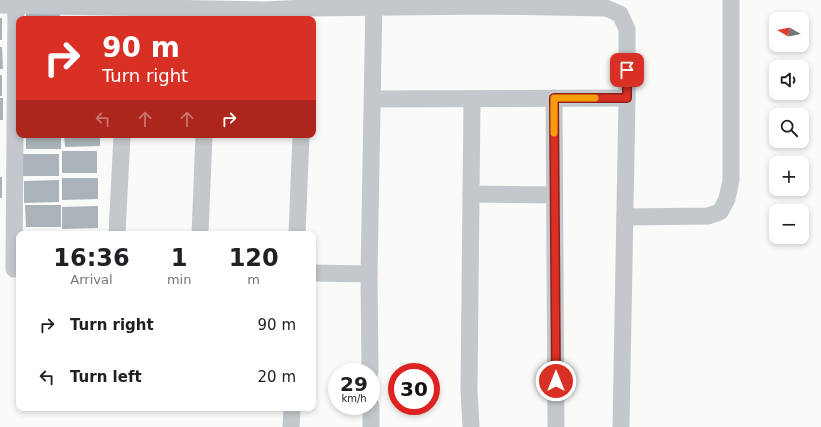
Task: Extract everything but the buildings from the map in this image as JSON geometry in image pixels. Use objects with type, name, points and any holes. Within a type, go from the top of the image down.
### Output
[{"type":"street","points":[[625,217],[708,216],[720,212],[727,199],[731,180],[731,0]]},
{"type":"street","points":[[11,269],[11,3],[129,9],[264,10],[305,13],[374,4],[606,8],[620,14],[626,29],[627,98],[621,427]]},
{"type":"street","points":[[370,363],[369,274],[374,4]]},
{"type":"street","points":[[554,98],[556,427]]},
{"type":"street","points":[[373,99],[627,98]]},
{"type":"street","points":[[471,427],[472,99]]},
{"type":"street","points":[[117,231],[122,138]]},
{"type":"street","points":[[200,231],[204,138]]},
{"type":"street","points":[[297,231],[301,138]]},
{"type":"street","points":[[471,194],[554,195]]},
{"type":"street","points":[[316,273],[369,274]]},
{"type":"street","points":[[291,427],[292,411]]},
{"type":"street","points":[[370,415],[371,427]]},
{"type":"slow traffic","points":[[554,133],[554,98],[595,98]]},
{"type":"route","points":[[556,381],[554,98],[627,98],[627,70]]}]
